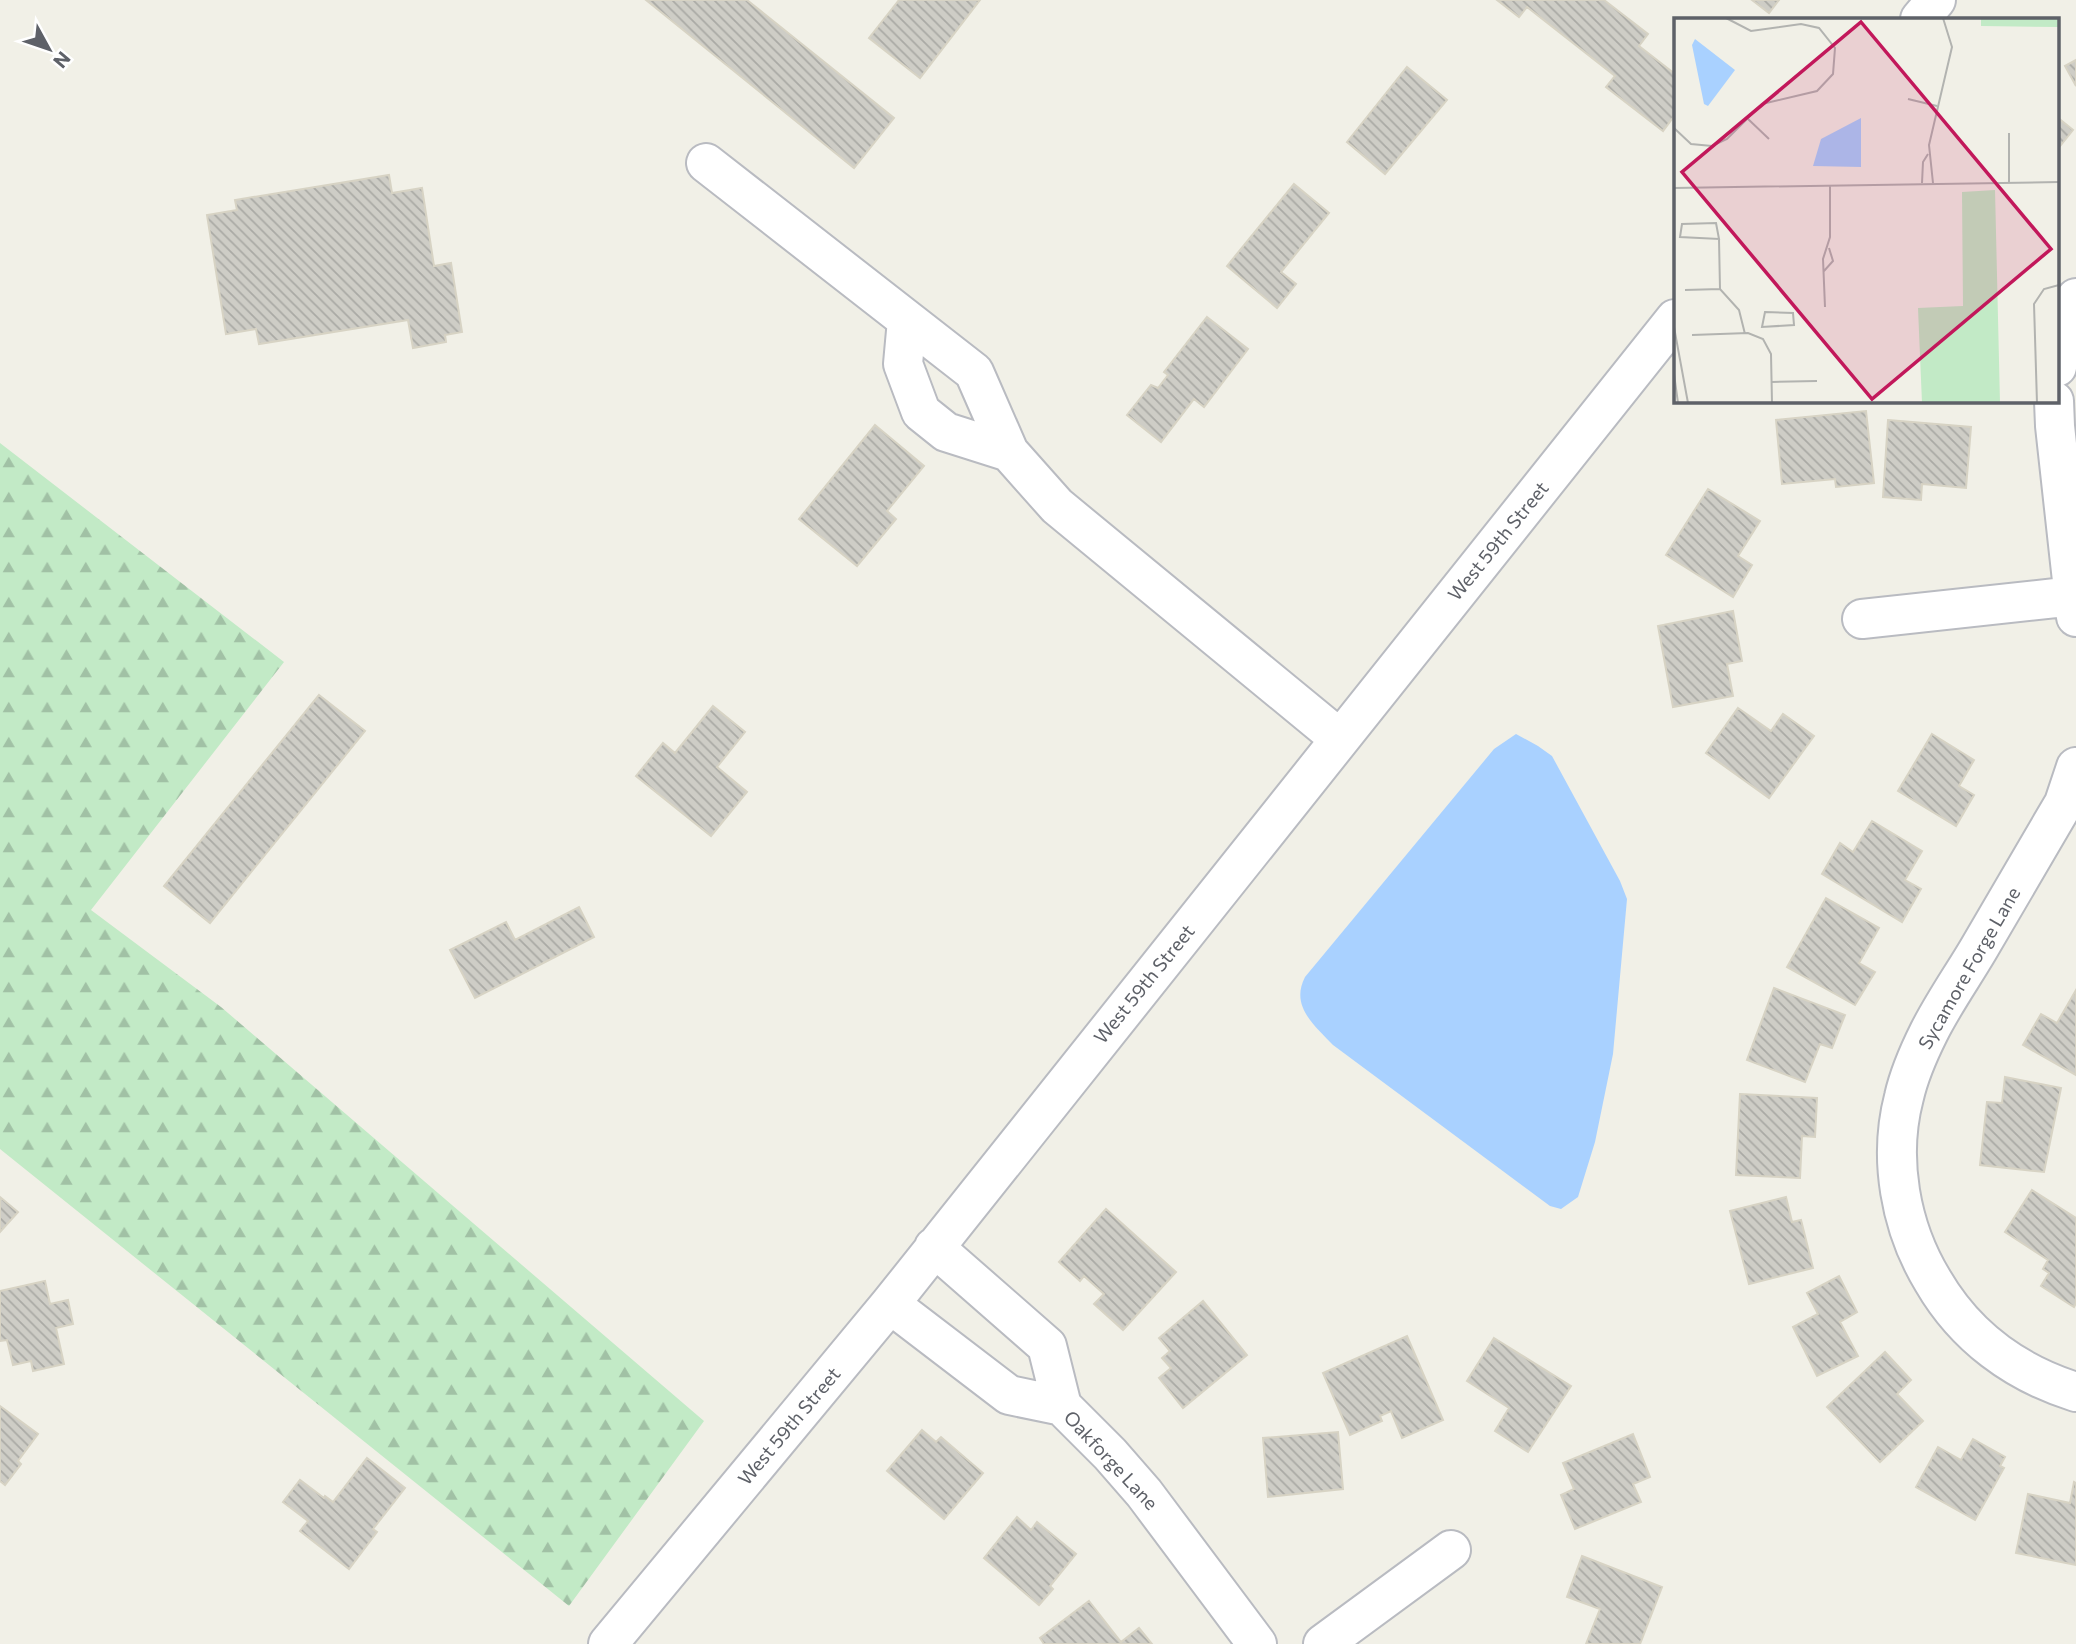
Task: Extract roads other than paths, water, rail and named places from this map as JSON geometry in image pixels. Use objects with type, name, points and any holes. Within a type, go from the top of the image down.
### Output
[{"type":"street","points":[[1921,18],[1936,0]]},
{"type":"street","points":[[706,163],[974,372],[1009,452],[1057,506],[1340,739]]},
{"type":"street","points":[[2058,361],[2064,328],[2076,298]]},
{"type":"street","points":[[907,320],[903,364],[921,412],[946,432],[1009,452]]},
{"type":"street","name":"West 59th Street","points":[[608,1644],[890,1304],[1674,321]]},
{"type":"street","points":[[1862,619],[2075,607],[2054,402]]},
{"type":"street","name":"Sycamore Forge Lane","points":[[2076,766],[2064,803],[1930,1031],[1904,1094],[1897,1152],[1900,1195],[1908,1227],[1920,1259],[1946,1303],[1973,1333],[2007,1360],[2036,1377],[2076,1392]]},
{"type":"street","points":[[934,1247],[1046,1346],[1062,1406]]},
{"type":"street","name":"Oakforge Lane","points":[[890,1304],[1009,1395],[1062,1406],[1144,1493],[1257,1644]]},
{"type":"street","points":[[1323,1644],[1451,1550]]},
{"type":"water","points":[[1516,734],[1552,756],[1620,881],[1627,899],[1613,1054],[1595,1142],[1578,1197],[1561,1209],[1550,1206],[1333,1045],[1306,1014],[1300,997],[1305,977],[1494,749]]}]
